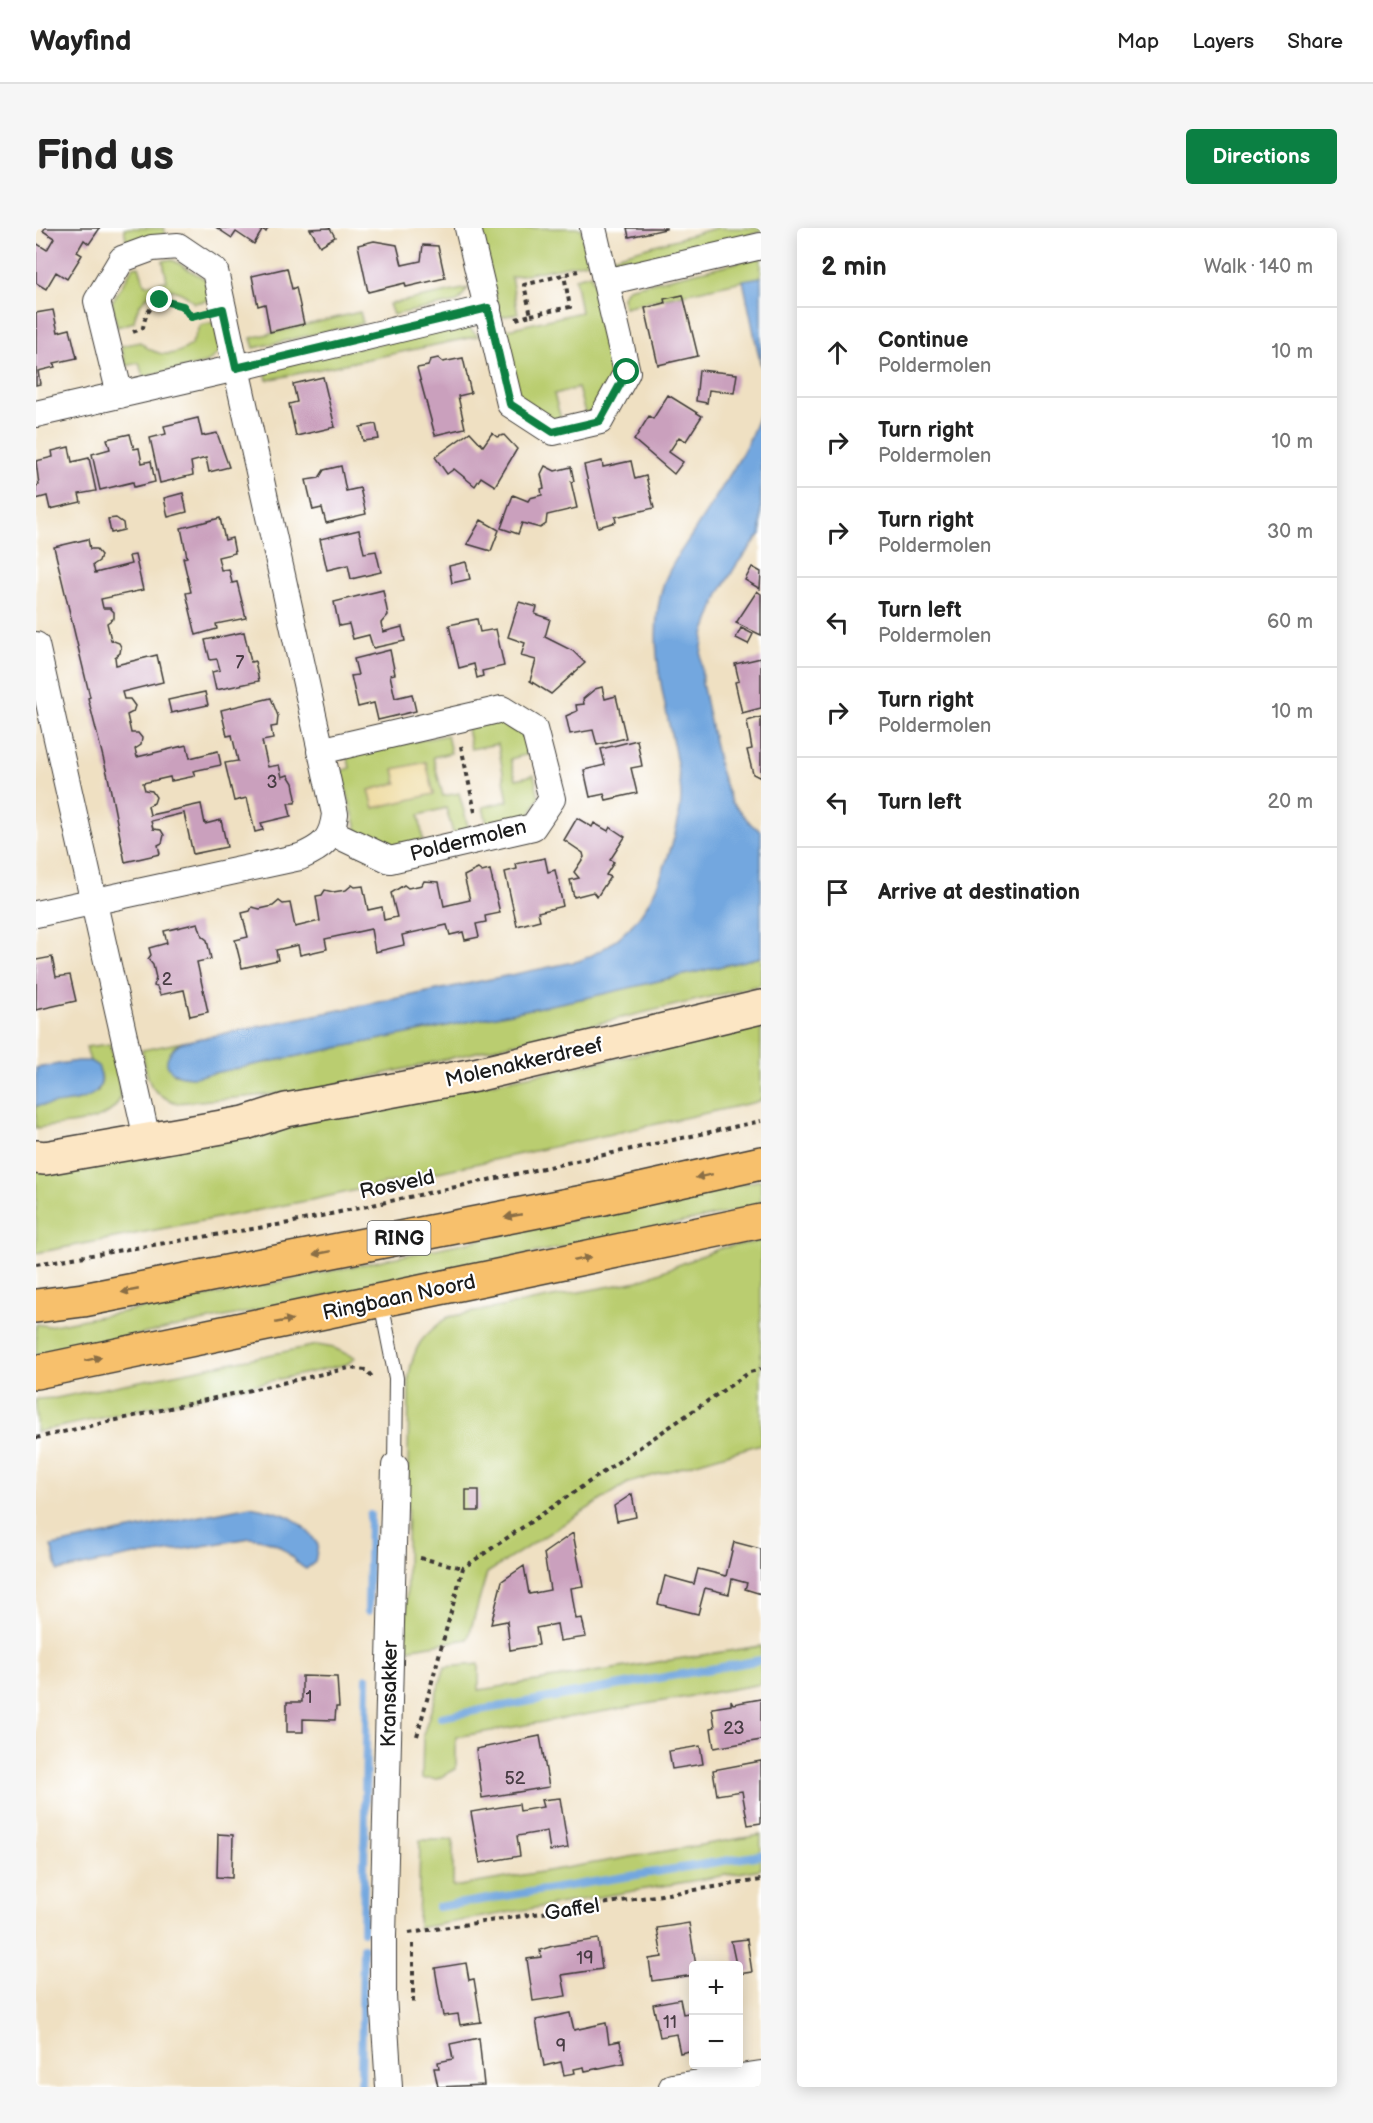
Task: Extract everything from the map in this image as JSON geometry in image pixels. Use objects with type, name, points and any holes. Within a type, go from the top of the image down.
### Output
[{"type":"main road","name":"RING","points":[[36,1306],[83,1300],[604,1198],[761,1163]]},
{"type":"main road","name":"Ringbaan Noord","points":[[36,1372],[381,1302],[761,1221]]},
{"type":"street","points":[[468,228],[510,404],[553,432],[600,421],[627,372],[593,228]]},
{"type":"street","points":[[36,914],[300,857],[317,849],[333,833],[335,814],[215,271],[178,246],[152,248],[122,259],[97,301],[120,395]]},
{"type":"street","points":[[604,274],[761,246]]},
{"type":"street","points":[[36,414],[236,368],[490,316]]},
{"type":"street","points":[[36,645],[96,901],[146,1131]]},
{"type":"street","name":"Poldermolen","points":[[320,751],[502,709],[534,729],[552,800],[533,827],[390,860],[333,833]]},
{"type":"street","name":"Molenakkerdreef","points":[[36,1143],[245,1123],[285,1110],[475,1075],[761,1007]]},
{"type":"street","name":"Molenakkerdreef","points":[[36,1157],[45,1158],[146,1131]]},
{"type":"street","name":"Kransakker","points":[[389,2087],[383,1996],[383,1937],[395,1466]]},
{"type":"street","points":[[672,2087],[700,2085],[761,2074]]},
{"type":"lane","name":"Kransakker","points":[[381,1302],[396,1378],[395,1466]]},
{"type":"path","points":[[531,315],[524,285],[564,275],[604,274]]},
{"type":"path","points":[[490,316],[531,315],[570,307],[564,275]]},
{"type":"path","points":[[107,339],[143,328],[145,316],[160,300],[183,306],[191,317],[223,309]]},
{"type":"path","points":[[455,720],[480,839]]},
{"type":"path","name":"Rosveld","points":[[36,1264],[289,1223],[761,1121]]},
{"type":"path","points":[[36,1438],[349,1368],[366,1370],[376,1384]]},
{"type":"path","points":[[414,1746],[463,1568],[750,1372],[761,1369]]},
{"type":"path","points":[[392,1551],[463,1568]]},
{"type":"path","name":"Gaffel","points":[[383,1937],[761,1881]]},
{"type":"path","points":[[413,1921],[413,2004]]},
{"type":"green space","points":[[124,228],[164,228],[166,237],[127,245]]},
{"type":"green space","points":[[480,228],[581,228],[588,262],[511,277],[518,314],[500,317]]},
{"type":"green space","points":[[716,228],[761,228],[761,232],[623,264],[612,257]]},
{"type":"green space","points":[[761,257],[761,277],[624,307],[622,297],[628,288]]},
{"type":"green space","points":[[171,259],[205,279],[210,300],[194,303],[176,291],[157,291],[142,302],[134,322],[117,327],[112,302],[133,267],[139,266],[145,285],[167,281],[163,261]]},
{"type":"green space","points":[[591,274],[616,377],[594,410],[585,413],[578,388],[554,394],[561,419],[555,421],[518,396],[504,330],[581,312],[575,278]]},
{"type":"green space","points":[[468,288],[458,302],[393,315],[389,304]]},
{"type":"green space","points":[[360,312],[363,323],[254,348],[251,338]]},
{"type":"green space","points":[[216,322],[221,351],[206,363],[143,377],[139,363],[126,366],[121,346],[140,342],[152,351],[171,354],[191,345],[200,325]]},
{"type":"green space","points":[[465,324],[478,336],[267,380],[265,369]]},
{"type":"green space","points":[[505,720],[523,732],[529,754],[510,759],[516,779],[534,775],[539,797],[528,818],[488,828],[483,807],[508,801],[498,744],[471,749],[467,728]]},
{"type":"green space","points":[[447,735],[451,753],[433,757],[443,796],[459,793],[469,830],[453,833],[446,808],[419,815],[423,840],[390,846],[359,836],[341,771],[350,768],[347,754]]},
{"type":"green space","points":[[761,957],[761,985],[311,1091],[177,1103],[159,1095],[150,1084],[142,1050],[183,1042],[173,1048],[174,1074],[194,1077],[590,997]]},
{"type":"green space","points":[[761,1026],[761,1101],[316,1199],[36,1253],[36,1169],[513,1079],[688,1044]]},
{"type":"green space","points":[[110,1044],[120,1090],[118,1102],[112,1110],[88,1121],[36,1128],[36,1106],[80,1100],[98,1091],[101,1074],[90,1061],[86,1047]]},
{"type":"green space","points":[[761,1180],[761,1206],[36,1356],[36,1324],[48,1326],[256,1287]]},
{"type":"green space","points":[[761,1241],[761,1444],[628,1483],[487,1573],[468,1639],[406,1649],[409,1376],[414,1356],[426,1336],[448,1317],[638,1281],[721,1248]]},
{"type":"green space","points":[[317,1345],[334,1348],[355,1358],[347,1364],[36,1432],[36,1399],[56,1398]]},
{"type":"green space","points":[[761,1646],[761,1684],[456,1737],[456,1769],[437,1779],[422,1779],[423,1735],[445,1667],[479,1664],[479,1690]]},
{"type":"green space","points":[[761,1835],[761,1869],[418,1928],[420,1840],[453,1840],[453,1887]]},
{"type":"sand","points":[[426,762],[434,794],[374,808],[369,790],[397,783],[394,769]]},
{"type":"water","points":[[761,277],[761,367],[743,280]]},
{"type":"water","points":[[761,409],[761,534],[737,564],[719,594],[704,634],[701,654],[702,683],[720,770],[731,801],[752,825],[761,831],[761,957],[590,997],[194,1077],[176,1074],[171,1070],[167,1060],[169,1054],[183,1042],[579,961],[607,947],[639,917],[655,891],[661,876],[677,828],[680,808],[679,773],[658,666],[656,624],[659,603],[669,571],[739,459]]},
{"type":"water","points":[[90,1061],[98,1066],[101,1079],[99,1088],[92,1095],[82,1099],[36,1106],[36,1068]]},
{"type":"water","points":[[250,1506],[289,1517],[304,1527],[318,1545],[315,1562],[306,1569],[276,1544],[250,1538],[149,1555],[135,1555],[58,1571],[51,1546]]},
{"type":"building","points":[[45,228],[100,228],[89,244],[84,240],[77,252],[82,255],[67,279],[56,272],[46,289],[36,283],[36,243],[47,250],[54,238],[43,231]]},
{"type":"building","points":[[217,228],[268,228],[266,232],[263,229],[254,244],[236,232],[232,238]]},
{"type":"building","points":[[330,228],[335,237],[320,246],[310,229]]},
{"type":"building","points":[[627,228],[666,228],[666,229],[629,237]]},
{"type":"building","points":[[374,241],[397,245],[402,265],[421,261],[423,245],[438,246],[445,278],[406,287],[405,283],[368,292],[358,245]]},
{"type":"building","points":[[287,268],[292,289],[296,287],[304,324],[270,332],[265,304],[258,306],[252,276]]},
{"type":"building","points":[[683,295],[698,356],[658,365],[645,308],[665,303],[664,299]]},
{"type":"building","points":[[53,310],[58,332],[70,329],[77,358],[54,363],[55,367],[38,371],[40,384],[36,385],[36,313]]},
{"type":"building","points":[[438,358],[443,362],[463,358],[471,393],[458,396],[465,428],[435,435],[417,368],[428,366],[430,360]]},
{"type":"building","points":[[699,370],[737,374],[734,393],[709,390],[707,403],[696,401]]},
{"type":"building","points":[[323,377],[335,427],[296,436],[289,404],[297,402],[293,384]]},
{"type":"building","points":[[668,395],[702,416],[686,441],[679,437],[669,452],[683,462],[674,474],[634,440],[649,416],[653,419]]},
{"type":"building","points":[[198,418],[202,436],[217,433],[229,467],[209,472],[206,458],[191,462],[193,475],[160,483],[150,438],[166,434],[164,426]]},
{"type":"building","points":[[376,424],[379,439],[363,441],[360,427]]},
{"type":"building","points":[[470,432],[483,446],[492,433],[497,437],[504,435],[517,449],[495,486],[481,477],[475,486],[454,469],[447,474],[435,457]]},
{"type":"building","points":[[130,434],[134,449],[139,448],[142,463],[151,461],[155,482],[134,487],[133,482],[100,490],[92,454],[110,449],[107,439]]},
{"type":"building","points":[[69,447],[72,462],[89,458],[96,491],[79,494],[81,502],[50,509],[47,496],[36,499],[36,486],[39,485],[36,461],[53,457],[52,451]]},
{"type":"building","points":[[602,461],[603,467],[631,461],[635,479],[646,476],[654,508],[615,517],[616,522],[598,527],[584,465]]},
{"type":"building","points":[[341,466],[346,491],[360,488],[366,514],[326,523],[322,508],[313,510],[306,480],[319,478],[324,470]]},
{"type":"building","points":[[545,466],[555,471],[571,467],[574,481],[571,482],[577,508],[547,515],[546,524],[540,528],[522,523],[518,534],[501,528],[513,495],[528,501],[530,498],[542,495],[541,489],[544,488],[541,474]]},
{"type":"building","points":[[183,493],[187,512],[168,517],[164,498]]},
{"type":"building","points":[[116,518],[123,523],[124,530],[111,533],[108,519]]},
{"type":"building","points":[[220,518],[225,540],[232,538],[235,553],[218,557],[221,570],[229,569],[232,583],[237,582],[246,618],[216,624],[217,629],[196,635],[186,593],[191,592],[183,558],[187,557],[181,528]]},
{"type":"building","points":[[481,520],[499,530],[491,551],[467,544]]},
{"type":"building","points":[[359,530],[364,553],[376,551],[381,572],[351,579],[348,565],[327,570],[320,539]]},
{"type":"building","points":[[88,539],[90,549],[96,549],[101,555],[99,561],[93,565],[95,573],[131,564],[129,556],[135,555],[143,590],[101,599],[103,608],[110,608],[114,612],[114,618],[107,623],[111,640],[119,643],[121,647],[120,653],[115,657],[116,665],[157,655],[163,682],[122,692],[124,699],[130,699],[135,706],[133,712],[127,715],[131,733],[138,733],[142,738],[141,745],[135,749],[137,757],[187,745],[190,758],[218,751],[221,765],[193,771],[195,776],[171,781],[170,777],[143,783],[145,790],[152,791],[156,797],[154,803],[148,806],[150,815],[201,804],[205,824],[221,820],[227,847],[193,854],[184,813],[151,821],[153,829],[161,830],[164,835],[162,843],[158,845],[160,854],[125,862],[108,777],[88,698],[90,697],[54,547]]},
{"type":"building","points":[[466,562],[470,579],[452,583],[449,566]]},
{"type":"building","points":[[752,567],[761,572],[760,589],[745,580]]},
{"type":"building","points":[[383,590],[388,615],[381,623],[383,632],[402,627],[405,641],[373,648],[369,635],[353,639],[349,624],[339,626],[334,602]]},
{"type":"building","points":[[757,591],[761,594],[761,635],[736,623]]},
{"type":"building","points":[[519,602],[537,607],[535,614],[550,619],[545,637],[573,651],[585,663],[551,694],[530,681],[536,660],[521,656],[525,643],[508,637]]},
{"type":"building","points":[[477,619],[480,632],[496,629],[504,666],[482,671],[483,676],[477,678],[474,664],[459,668],[449,625]]},
{"type":"building","points":[[741,628],[753,634],[748,644],[736,638]]},
{"type":"building","points":[[244,632],[251,662],[255,661],[259,681],[216,690],[212,672],[220,670],[217,659],[210,660],[205,640]]},
{"type":"building","points":[[390,650],[395,674],[390,675],[395,698],[412,694],[416,711],[378,720],[374,703],[358,707],[351,676],[358,675],[354,659]]},
{"type":"building","points":[[761,658],[761,708],[742,713],[735,682],[739,681],[735,664]]},
{"type":"building","points":[[602,687],[605,699],[616,696],[626,738],[597,745],[593,730],[570,734],[566,716],[577,711],[576,705],[584,704],[583,699],[595,689]]},
{"type":"building","points":[[205,692],[208,705],[171,713],[168,700]]},
{"type":"building","points":[[271,698],[278,716],[277,726],[271,727],[273,739],[262,741],[268,767],[279,765],[282,777],[288,775],[293,783],[296,798],[295,803],[288,803],[291,816],[261,823],[263,830],[255,832],[247,798],[234,801],[225,763],[238,761],[232,735],[227,736],[221,710]]},
{"type":"building","points":[[761,717],[761,778],[753,774],[747,750],[752,749],[747,721]]},
{"type":"building","points":[[637,740],[642,766],[631,768],[637,793],[606,800],[604,794],[590,797],[584,770],[605,765],[601,749]]},
{"type":"building","points":[[577,818],[592,827],[594,823],[608,831],[610,827],[625,837],[610,860],[614,862],[606,875],[610,877],[597,897],[593,892],[574,897],[570,880],[579,878],[574,872],[584,857],[583,853],[564,840]]},
{"type":"building","points":[[545,858],[548,872],[555,870],[563,906],[538,912],[540,920],[517,926],[505,872],[517,869],[516,864]]},
{"type":"building","points":[[478,869],[482,872],[490,870],[500,913],[485,916],[486,922],[476,924],[479,937],[465,940],[463,932],[450,935],[447,925],[402,935],[404,945],[375,952],[371,929],[325,939],[327,949],[300,955],[298,945],[276,950],[278,960],[242,968],[235,940],[248,937],[242,913],[250,911],[252,907],[260,909],[273,906],[279,901],[283,904],[290,903],[295,927],[320,921],[316,896],[322,895],[325,890],[333,892],[346,890],[352,885],[363,886],[368,910],[382,907],[384,920],[397,917],[391,893],[404,885],[408,888],[422,885],[424,881],[439,882],[444,906],[470,900],[464,876]]},
{"type":"building","points":[[198,923],[202,936],[207,940],[211,959],[197,962],[208,1012],[190,1016],[184,990],[160,995],[157,987],[154,986],[156,978],[153,965],[148,959],[151,955],[149,948],[167,943],[164,931]]},
{"type":"building","points":[[52,957],[56,977],[70,975],[76,1001],[36,1010],[36,960]]},
{"type":"building","points":[[466,1490],[479,1490],[479,1511],[466,1511]]},
{"type":"building","points":[[632,1494],[636,1517],[617,1521],[614,1506]]},
{"type":"building","points":[[573,1533],[583,1586],[571,1588],[576,1619],[582,1618],[586,1637],[560,1641],[557,1624],[536,1628],[539,1645],[510,1650],[507,1621],[491,1624],[502,1581],[524,1566],[529,1594],[550,1590],[544,1553]]},
{"type":"building","points":[[734,1542],[761,1549],[761,1594],[745,1589],[747,1583],[732,1579],[729,1594],[705,1588],[698,1614],[658,1604],[665,1576],[694,1584],[698,1569],[726,1576]]},
{"type":"building","points":[[302,1676],[337,1677],[339,1707],[336,1707],[335,1720],[303,1719],[303,1732],[287,1732],[287,1702],[302,1702]]},
{"type":"building","points":[[761,1699],[761,1740],[714,1748],[711,1728],[715,1727],[712,1708],[731,1705],[731,1700],[733,1704]]},
{"type":"building","points":[[540,1736],[549,1787],[482,1798],[476,1749]]},
{"type":"building","points":[[700,1746],[703,1764],[672,1769],[669,1751]]},
{"type":"building","points":[[761,1761],[761,1823],[748,1825],[742,1791],[717,1795],[713,1770]]},
{"type":"building","points":[[560,1798],[568,1848],[550,1851],[547,1831],[517,1836],[520,1856],[480,1863],[471,1812],[519,1804],[520,1811],[543,1807],[541,1800]]},
{"type":"building","points":[[218,1834],[233,1835],[232,1878],[217,1877]]},
{"type":"building","points":[[689,1923],[695,1961],[689,1961],[689,1976],[652,1981],[649,1959],[662,1957],[657,1928]]},
{"type":"building","points":[[598,1939],[602,1969],[562,1975],[566,1996],[533,2001],[527,1959],[541,1957],[540,1950],[553,1946]]},
{"type":"building","points":[[747,1939],[752,1972],[743,1973],[743,1961],[735,1961],[731,1941]]},
{"type":"building","points":[[466,1963],[469,1980],[474,1979],[481,2022],[460,2025],[458,2014],[443,2016],[435,1968]]},
{"type":"building","points":[[680,1999],[683,2014],[689,2013],[689,2051],[680,2053],[676,2034],[660,2037],[653,2004]]},
{"type":"building","points":[[570,2013],[574,2030],[606,2023],[609,2043],[620,2041],[624,2063],[585,2071],[584,2067],[574,2069],[575,2073],[564,2075],[561,2062],[544,2066],[536,2020]]},
{"type":"building","points":[[479,2038],[484,2085],[438,2087],[434,2068],[439,2068],[438,2062],[453,2059],[450,2044]]},
{"type":"waterway","points":[[368,1611],[370,1515]]},
{"type":"waterway","points":[[441,1717],[761,1660]]},
{"type":"waterway","points":[[363,1931],[367,1678]]},
{"type":"waterway","points":[[438,1907],[761,1855]]},
{"type":"waterway","points":[[361,2087],[363,1948]]},
{"type":"route","points":[[160,300],[183,306],[191,317],[223,309],[236,368],[488,308],[510,404],[553,432],[600,421],[627,372]]}]
